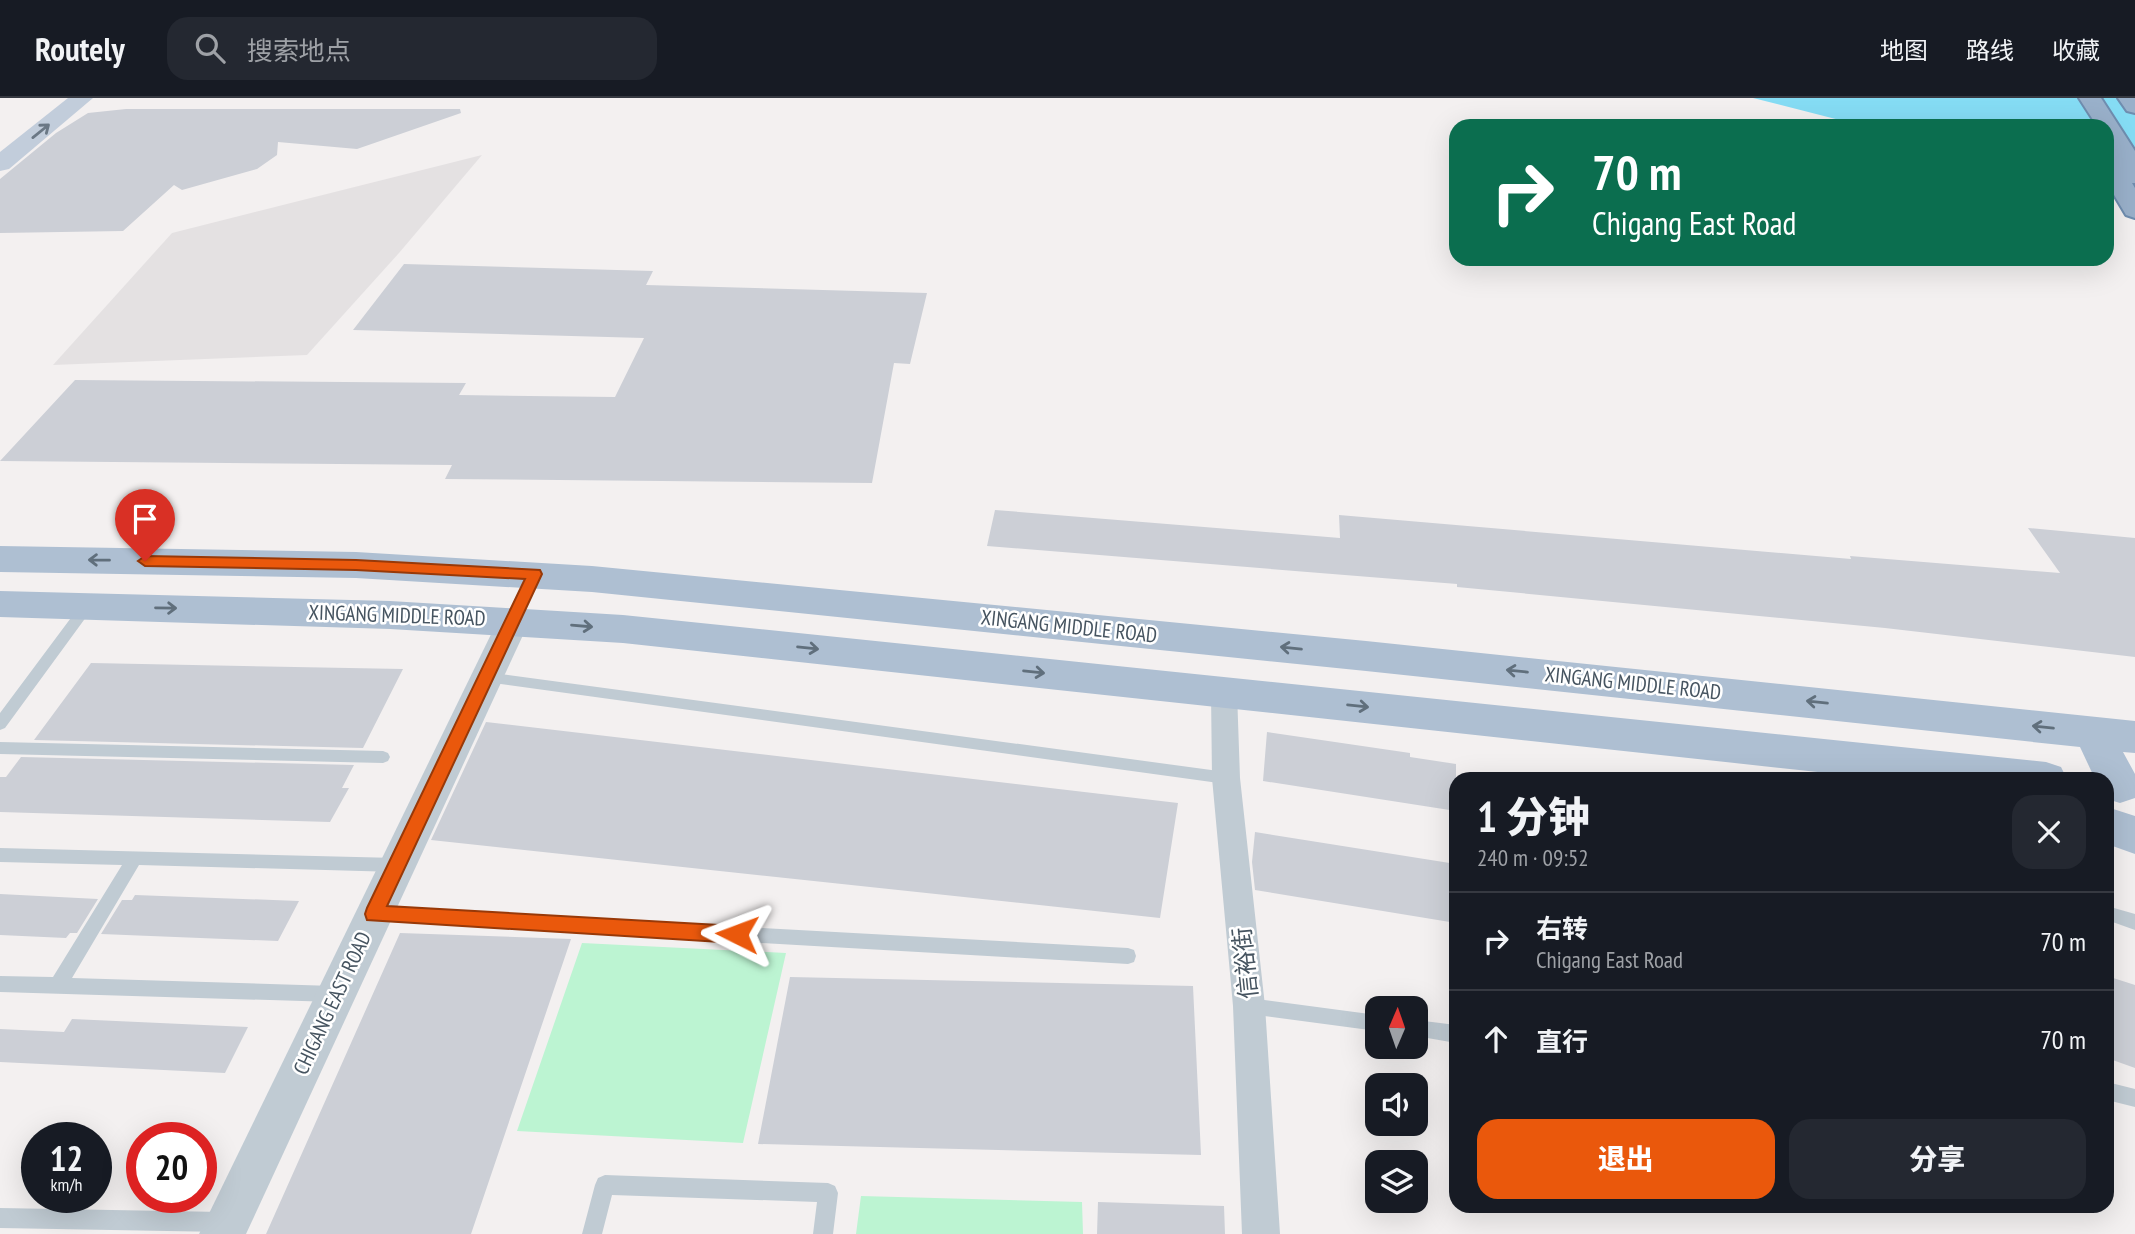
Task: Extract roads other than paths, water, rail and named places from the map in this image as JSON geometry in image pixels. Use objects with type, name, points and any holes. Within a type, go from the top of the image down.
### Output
[{"type":"highway","points":[[2129,98],[2135,106]]},
{"type":"highway","points":[[2079,100],[2083,119]]},
{"type":"highway","points":[[2079,100],[2099,119]]},
{"type":"highway","points":[[2114,134],[2135,176]]},
{"type":"highway","points":[[2114,173],[2135,210]]},
{"type":"main road","points":[[0,136],[50,98]]},
{"type":"main road","points":[[0,164],[82,98]]},
{"type":"main road","name":"XINGANG MIDDLE ROAD","points":[[0,559],[356,565],[535,574],[2135,737]]},
{"type":"main road","points":[[514,620],[535,574]]},
{"type":"main road","points":[[623,629],[644,584]]},
{"type":"main road","name":"XINGANG MIDDLE ROAD","points":[[0,604],[514,620],[623,629],[1224,692],[1837,768],[1913,772]]},
{"type":"main road","points":[[2092,732],[2108,772]]},
{"type":"main road","points":[[1837,768],[1872,772]]},
{"type":"main road","points":[[2117,796],[2135,835]]},
{"type":"street","name":"CHIGANG EAST ROAD","points":[[225,1228],[514,620]]},
{"type":"street","name":"信裕街","points":[[1224,692],[1226,778],[1250,1006],[1261,1234]]},
{"type":"lane","points":[[0,724],[87,606]]},
{"type":"lane","points":[[486,677],[1226,778]]},
{"type":"lane","points":[[0,748],[383,757]]},
{"type":"lane","points":[[0,855],[397,865]]},
{"type":"lane","points":[[58,985],[135,858]]},
{"type":"lane","points":[[374,914],[1128,956]]},
{"type":"lane","points":[[2114,915],[2135,922]]},
{"type":"lane","points":[[0,984],[336,994]]},
{"type":"lane","points":[[1250,1006],[1365,1021]]},
{"type":"lane","points":[[1428,1030],[1449,1033]]},
{"type":"lane","points":[[2114,1093],[2135,1098]]},
{"type":"lane","points":[[592,1234],[606,1185],[828,1193],[823,1234]]},
{"type":"lane","points":[[0,1218],[225,1228]]},
{"type":"water","points":[[1753,98],[2135,98],[2135,196],[2114,191],[2114,119],[1836,119]]}]
